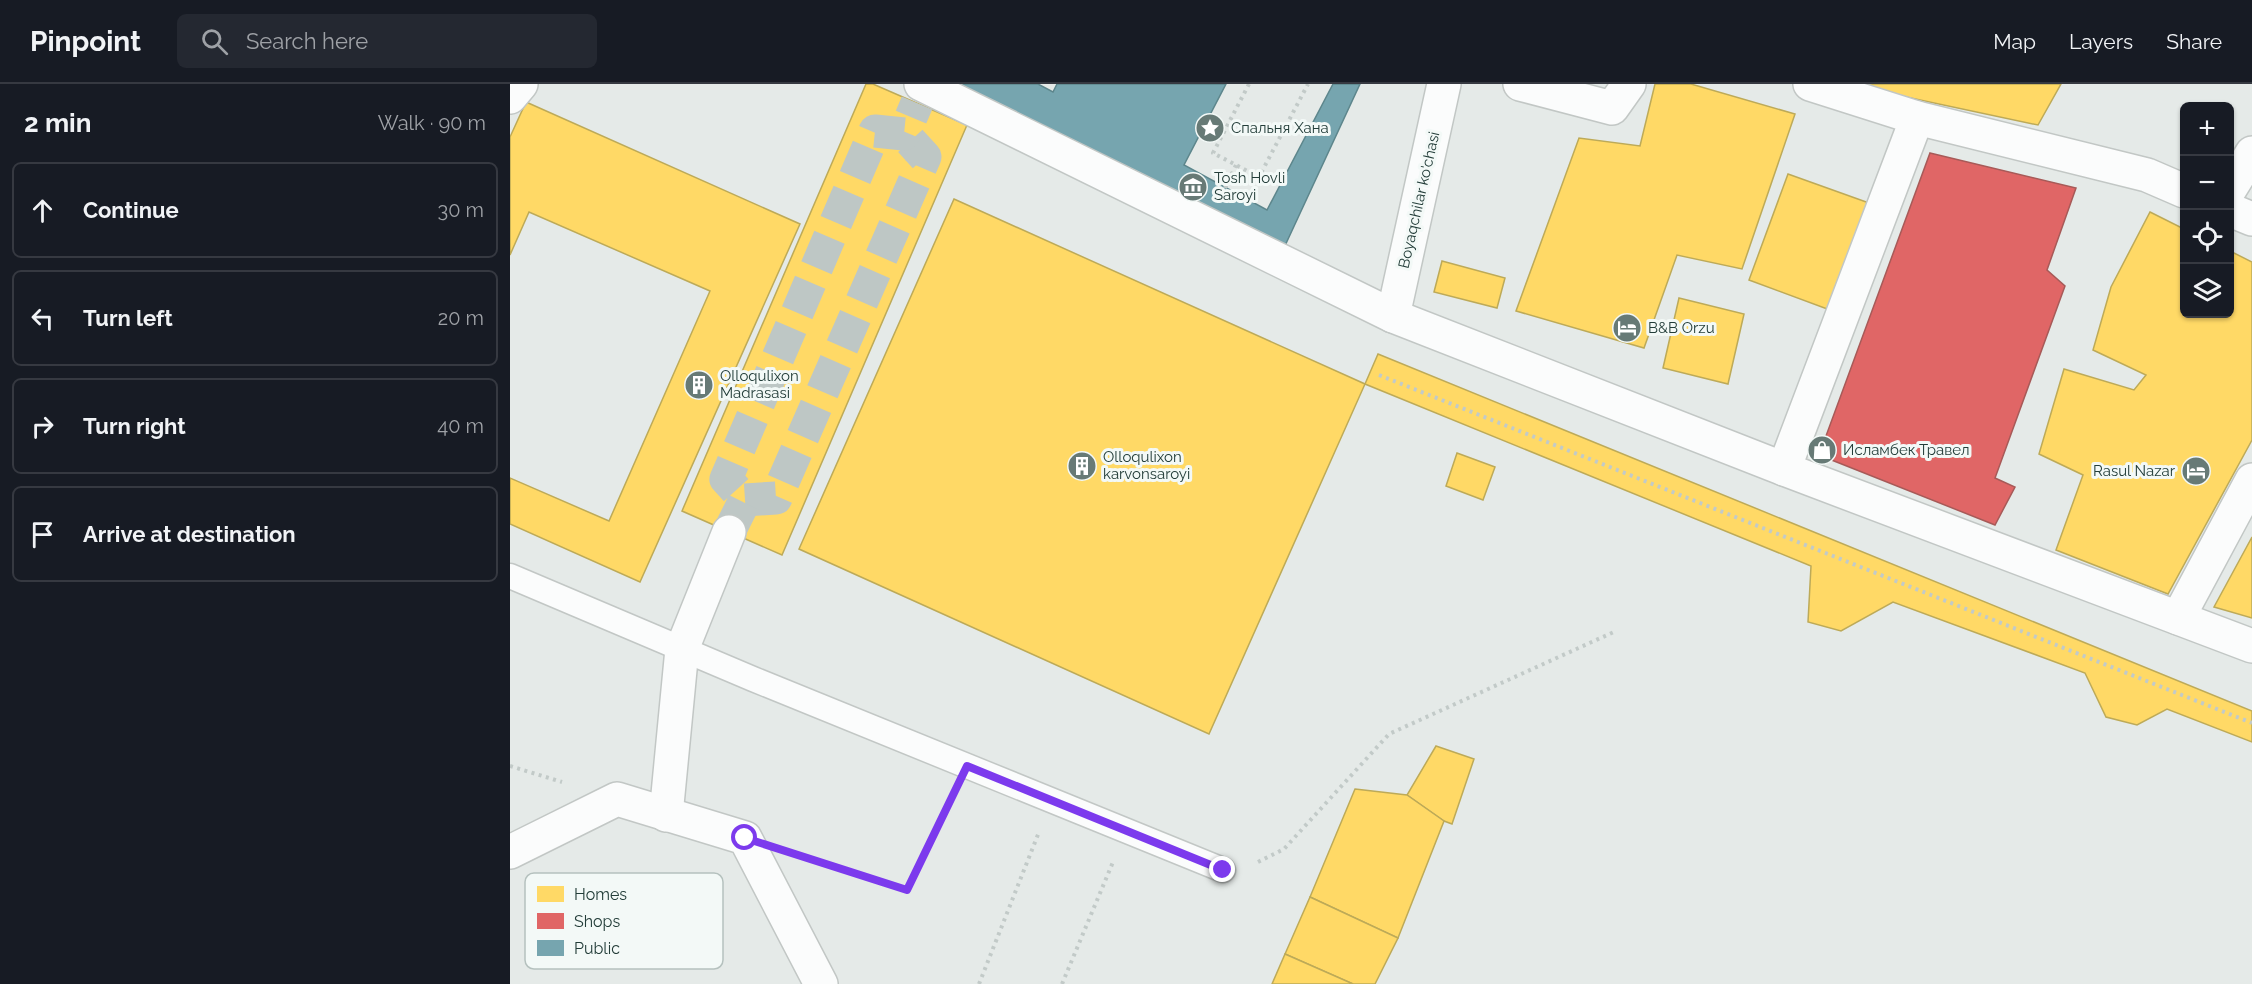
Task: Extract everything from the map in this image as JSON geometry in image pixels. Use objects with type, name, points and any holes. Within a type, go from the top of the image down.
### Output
[{"type":"street","points":[[510,97],[521,84]]},
{"type":"street","name":"Boyaqchilar ko'chasi","points":[[1393,316],[1444,84]]},
{"type":"street","points":[[1520,84],[1612,108],[1629,84]]},
{"type":"street","points":[[1810,84],[1917,118],[2147,175],[2180,189]]},
{"type":"street","points":[[921,91],[1393,316],[1785,469],[2252,646]]},
{"type":"street","points":[[1785,469],[1917,118]]},
{"type":"street","points":[[2234,181],[2252,153]]},
{"type":"street","points":[[2234,212],[2252,219]]},
{"type":"street","points":[[2178,618],[2252,480]]},
{"type":"street","points":[[666,815],[682,649],[729,532]]},
{"type":"street","points":[[510,852],[617,799],[745,838],[821,984]]},
{"type":"lane","points":[[510,576],[682,649],[1223,870]]},
{"type":"path","points":[[1249,84],[1213,153],[1259,177],[1308,84]]},
{"type":"path","points":[[1379,375],[2252,723]]},
{"type":"path","points":[[1255,864],[1284,849],[1389,734],[1616,631]]},
{"type":"path","points":[[745,838],[907,890],[967,766]]},
{"type":"path","points":[[980,984],[1051,800]]},
{"type":"path","points":[[1062,984],[1126,830]]},
{"type":"building: Homes","points":[[866,84],[873,84],[967,125],[782,555],[682,511]]},
{"type":"building: Homes","points":[[1655,84],[1691,84],[1795,114],[1742,269],[1677,255],[1644,348],[1516,311],[1579,138],[1640,146]]},
{"type":"building: Homes","points":[[1845,84],[2061,84],[2038,125]]},
{"type":"building: Homes","name":"Olloqulixon Madrasasi","points":[[526,102],[800,224],[640,582],[510,524],[510,478],[609,521],[710,291],[529,212],[510,255],[510,137]]},
{"type":"building: Homes","points":[[1788,174],[1869,203],[1830,310],[1749,280]]},
{"type":"building: Homes","name":"Olloqulixon karvonsaroyi","points":[[954,199],[1365,384],[1209,734],[799,549]]},
{"type":"building: Homes","points":[[2150,212],[2180,227],[2180,318],[2234,318],[2234,253],[2252,262],[2252,440],[2168,594],[2056,550],[2083,475],[2039,454],[2064,369],[2134,390],[2146,375],[2093,350],[2111,287]]},
{"type":"building: Homes","points":[[1442,261],[1505,278],[1497,308],[1434,292]]},
{"type":"building: Homes","points":[[1679,298],[1744,314],[1728,384],[1663,368]]},
{"type":"building: Homes","points":[[1378,354],[2252,711],[2252,742],[2167,709],[2137,725],[2106,717],[2085,673],[1893,602],[1841,631],[1808,622],[1811,566],[1365,384]]},
{"type":"building: Homes","points":[[1457,453],[1495,467],[1483,500],[1446,486]]},
{"type":"building: Homes","points":[[2252,537],[2252,618],[2214,607]]},
{"type":"building: Homes","points":[[1436,746],[1474,759],[1452,824],[1444,821],[1407,795]]},
{"type":"building: Homes","points":[[1355,789],[1407,795],[1444,821],[1398,938],[1310,897]]},
{"type":"building: Homes","points":[[1310,897],[1398,938],[1375,984],[1353,984],[1285,954]]},
{"type":"building: Homes","points":[[1285,954],[1353,984],[1272,984]]},
{"type":"building: Shops","points":[[1930,153],[2076,188],[2047,270],[2065,286],[1995,478],[2015,487],[1995,525],[1819,455]]},
{"type":"building: Public","name":"Tosh Hovli Saroyi","points":[[957,84],[1038,84],[1053,92],[1057,84],[1226,84],[1184,165],[1267,210],[1333,84],[1360,84],[1283,250]]},
{"type":"tunnel","points":[[729,532],[745,500],[726,479],[875,131],[904,134],[917,103]]},
{"type":"tunnel","points":[[745,500],[776,498],[925,157],[904,134]]},
{"type":"place","name":"Спальня Хана","points":[[1210,128]]},
{"type":"place","name":"Tosh Hovli Saroyi","points":[[1193,187]]},
{"type":"place","name":"B&B Orzu","points":[[1627,328]]},
{"type":"place","name":"Olloqulixon Madrasasi","points":[[699,385]]},
{"type":"place","name":"Исламбек Травел","points":[[1822,450]]},
{"type":"place","name":"Olloqulixon karvonsaroyi","points":[[1082,466]]},
{"type":"place","name":"Rasul Nazar","points":[[2196,471]]},
{"type":"route","points":[[745,838],[907,890],[967,766],[1223,870]]}]
